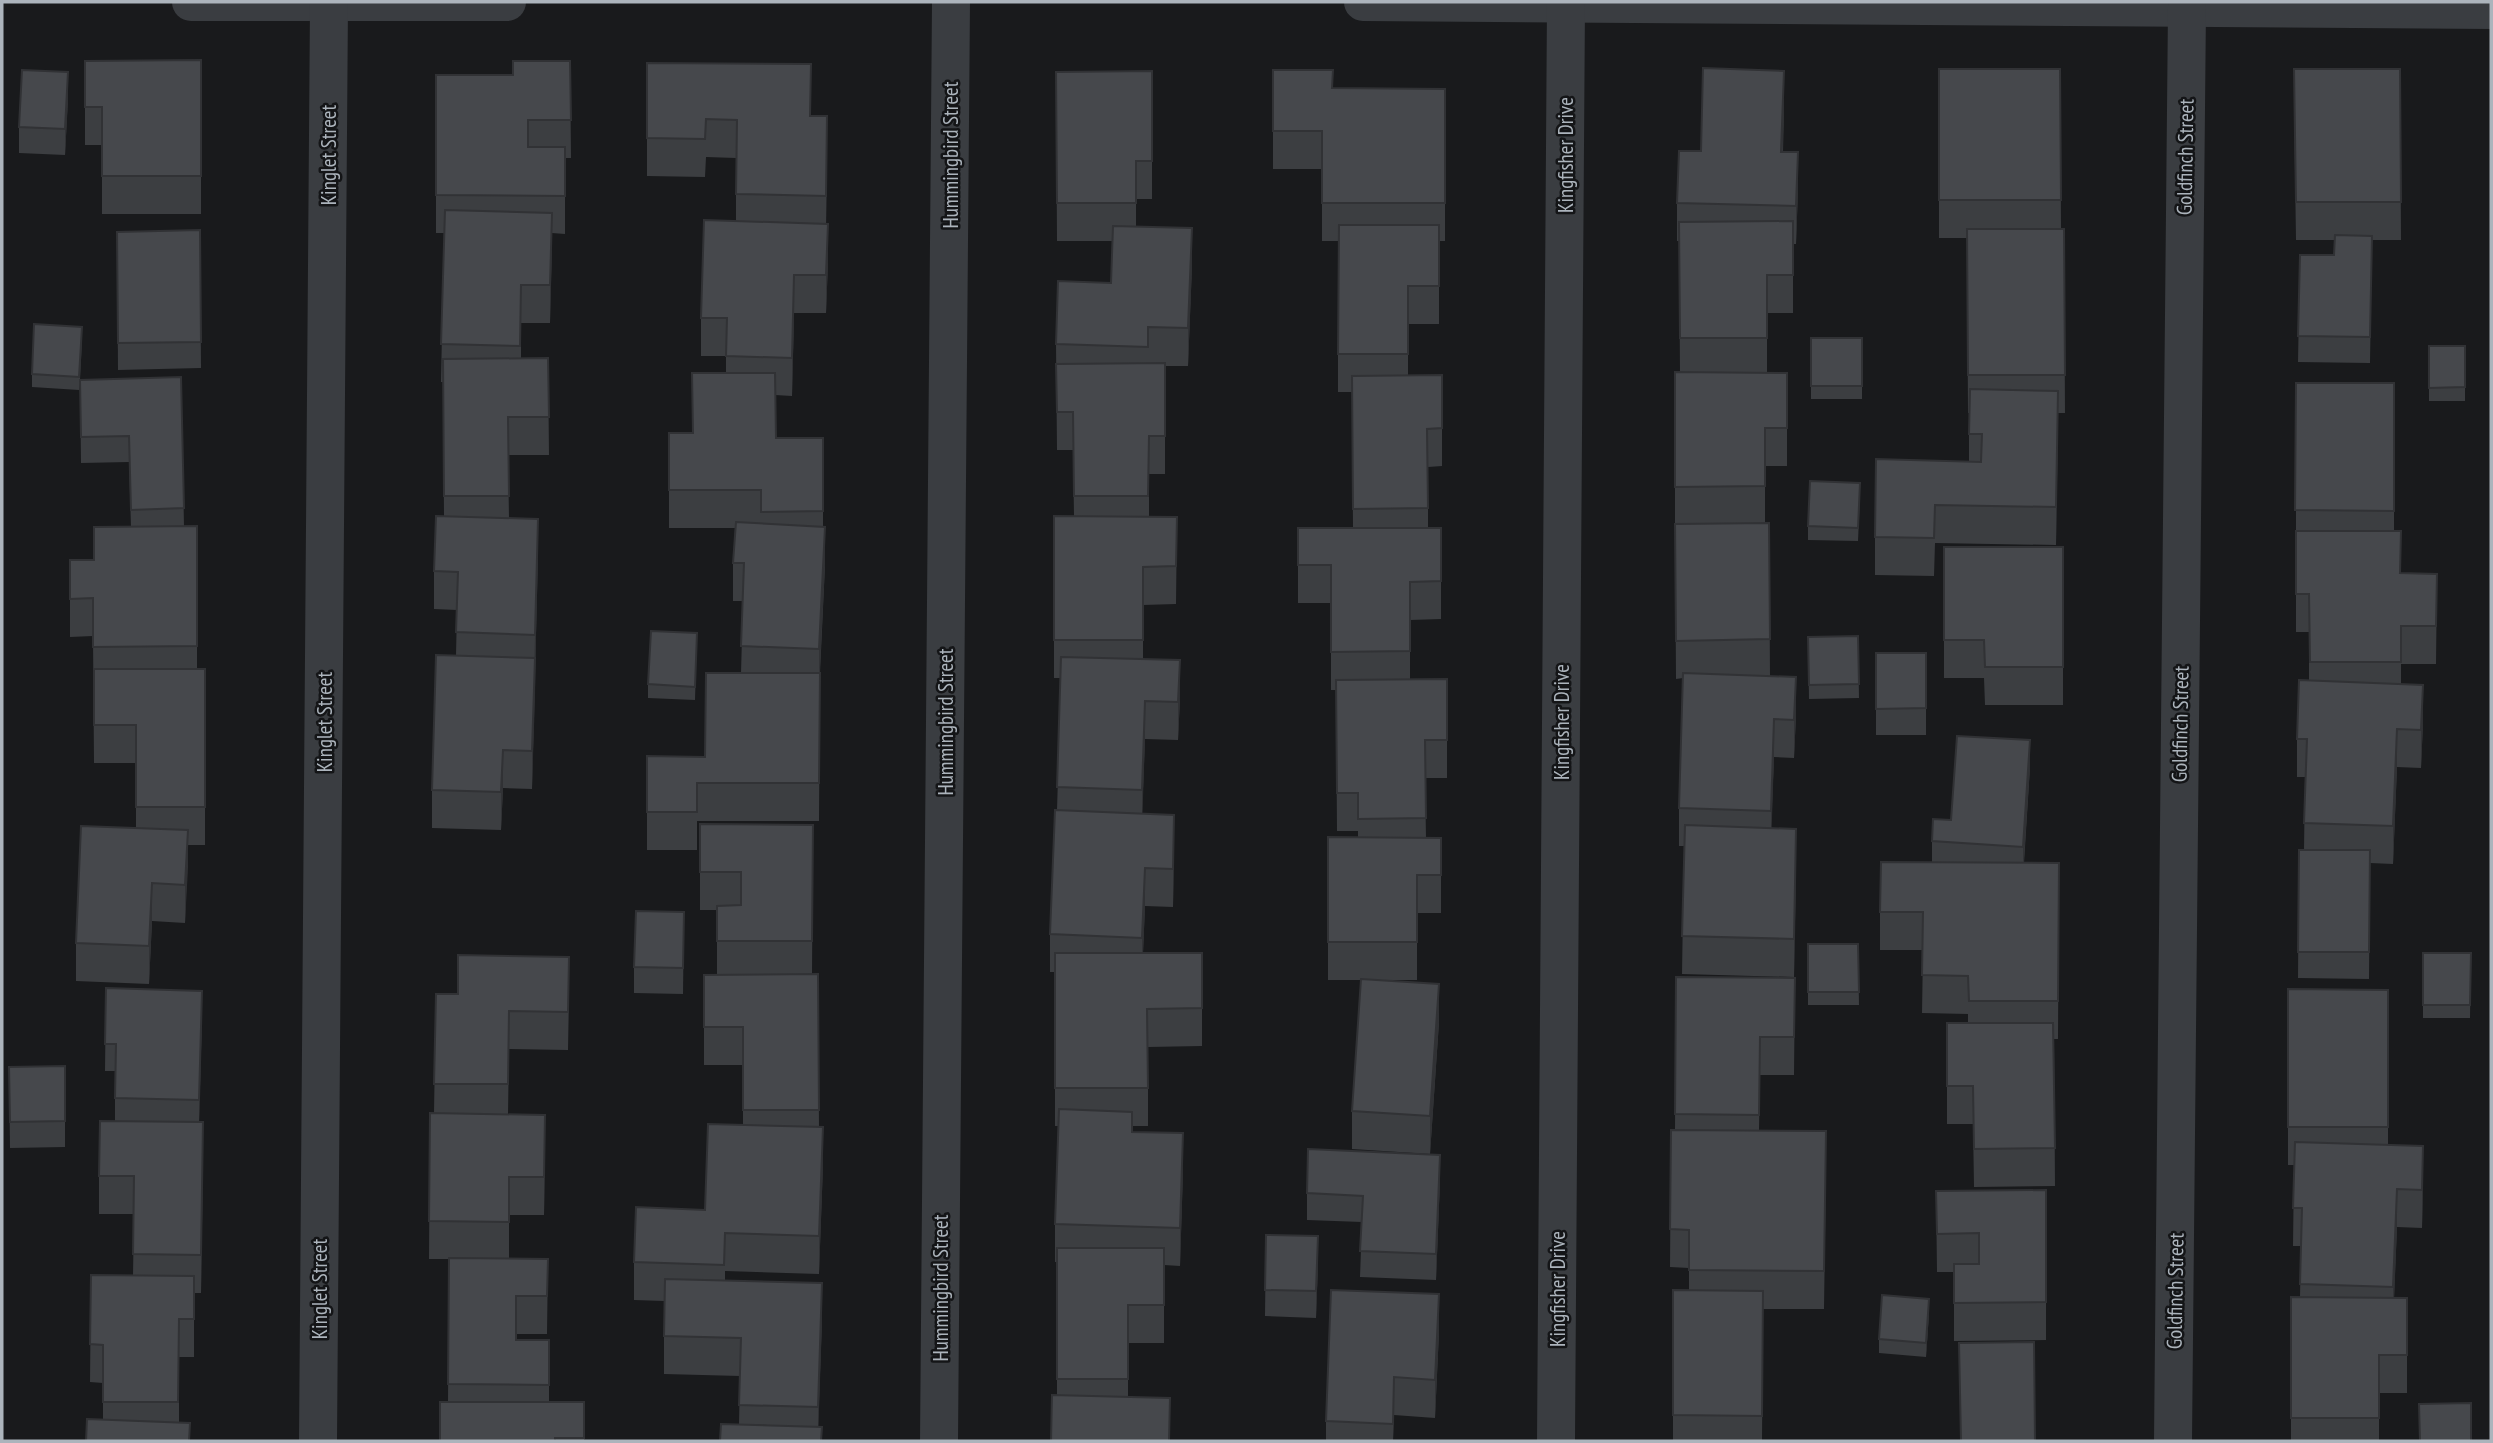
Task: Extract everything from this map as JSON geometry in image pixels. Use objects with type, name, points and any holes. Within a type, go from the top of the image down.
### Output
[{"type":"street","points":[[191,2],[507,2]]},
{"type":"street","name":"Hummingbird Street","points":[[939,1441],[951,2]]},
{"type":"street","points":[[1363,2],[2491,10]]},
{"type":"street","name":"Kinglet Street","points":[[318,1441],[329,3]]},
{"type":"street","name":"Kingfisher Drive","points":[[1556,1441],[1566,3]]},
{"type":"street","name":"Goldfinch Street","points":[[2173,1441],[2187,7]]},
{"type":"building","points":[[201,60],[201,176],[102,176],[102,107],[85,107],[85,61]]},
{"type":"building","points":[[513,61],[570,61],[571,120],[528,120],[528,147],[565,147],[565,196],[436,195],[436,75],[513,75]]},
{"type":"building","points":[[647,63],[811,64],[810,116],[827,116],[826,196],[736,194],[737,120],[706,119],[705,139],[647,138]]},
{"type":"building","points":[[1703,68],[1784,71],[1781,152],[1798,152],[1796,206],[1677,203],[1679,151],[1701,151]]},
{"type":"building","points":[[1939,69],[2060,69],[2061,200],[1939,200]]},
{"type":"building","points":[[2294,69],[2400,69],[2401,202],[2296,202]]},
{"type":"building","points":[[22,70],[68,72],[65,129],[19,127]]},
{"type":"building","points":[[1273,70],[1333,70],[1332,88],[1445,89],[1445,203],[1322,203],[1322,131],[1273,131]]},
{"type":"building","points":[[1152,71],[1152,161],[1136,161],[1136,203],[1057,203],[1056,72]]},
{"type":"building","points":[[445,210],[552,213],[550,285],[521,285],[520,346],[441,344]]},
{"type":"building","points":[[704,220],[828,224],[826,275],[794,275],[792,358],[726,356],[727,318],[701,318]]},
{"type":"building","points":[[1793,221],[1793,275],[1767,275],[1767,338],[1680,338],[1679,222]]},
{"type":"building","points":[[1339,225],[1439,225],[1439,286],[1408,286],[1408,354],[1338,354]]},
{"type":"building","points":[[1113,226],[1192,228],[1188,328],[1148,327],[1148,347],[1056,344],[1058,281],[1111,283]]},
{"type":"building","points":[[1967,229],[2064,229],[2065,375],[1968,375]]},
{"type":"building","points":[[200,230],[201,342],[118,343],[117,232]]},
{"type":"building","points":[[2335,235],[2372,236],[2370,337],[2298,336],[2300,255],[2334,255]]},
{"type":"building","points":[[34,324],[82,327],[79,377],[32,374]]},
{"type":"building","points":[[1811,338],[1862,338],[1862,386],[1811,386]]},
{"type":"building","points":[[2429,346],[2465,346],[2465,387],[2429,388]]},
{"type":"building","points":[[548,358],[549,417],[508,417],[509,496],[444,496],[443,359]]},
{"type":"building","points":[[1165,363],[1165,436],[1149,436],[1148,496],[1074,496],[1073,412],[1057,412],[1056,364]]},
{"type":"building","points":[[1675,372],[1787,373],[1787,428],[1765,428],[1765,486],[1675,487]]},
{"type":"building","points":[[692,373],[775,373],[776,438],[823,438],[823,511],[761,512],[761,490],[669,490],[669,433],[693,433]]},
{"type":"building","points":[[1442,375],[1442,428],[1427,429],[1428,508],[1353,509],[1352,376]]},
{"type":"building","points":[[181,377],[184,508],[131,510],[129,436],[81,437],[80,380]]},
{"type":"building","points":[[2296,383],[2394,383],[2394,511],[2295,510]]},
{"type":"building","points":[[1970,389],[2058,391],[2056,507],[1935,505],[1934,538],[1875,537],[1876,459],[1981,462],[1982,434],[1969,434]]},
{"type":"building","points":[[1810,481],[1860,483],[1858,528],[1808,526]]},
{"type":"building","points":[[436,516],[538,519],[535,635],[456,632],[458,572],[434,571]]},
{"type":"building","points":[[1054,516],[1177,517],[1176,566],[1143,567],[1143,640],[1054,640]]},
{"type":"building","points":[[736,522],[825,527],[819,649],[741,646],[744,563],[733,563]]},
{"type":"building","points":[[1769,523],[1770,639],[1676,641],[1675,524]]},
{"type":"building","points":[[197,526],[197,646],[93,647],[93,598],[70,599],[70,560],[94,560],[94,527]]},
{"type":"building","points":[[1298,528],[1441,528],[1441,581],[1410,582],[1410,651],[1331,652],[1331,565],[1298,565]]},
{"type":"building","points":[[2296,531],[2401,531],[2400,573],[2437,574],[2436,626],[2401,626],[2401,662],[2310,662],[2309,594],[2296,594]]},
{"type":"building","points":[[1944,547],[2063,547],[2063,667],[1985,667],[1984,640],[1944,640]]},
{"type":"building","points":[[651,631],[697,633],[695,687],[648,684]]},
{"type":"building","points":[[1858,636],[1859,684],[1809,685],[1808,637]]},
{"type":"building","points":[[1876,653],[1926,653],[1926,708],[1876,709]]},
{"type":"building","points":[[436,655],[535,658],[532,751],[503,750],[501,792],[432,790]]},
{"type":"building","points":[[1061,657],[1180,660],[1178,702],[1145,701],[1142,790],[1057,787]]},
{"type":"building","points":[[94,669],[205,669],[205,807],[136,807],[136,725],[94,725]]},
{"type":"building","points":[[706,673],[820,673],[819,783],[697,783],[697,812],[647,812],[647,756],[705,757]]},
{"type":"building","points":[[1683,673],[1796,677],[1794,720],[1774,719],[1771,811],[1679,808]]},
{"type":"building","points":[[1447,679],[1447,740],[1425,740],[1426,818],[1358,819],[1358,793],[1337,793],[1336,680]]},
{"type":"building","points":[[2299,680],[2423,685],[2421,730],[2397,729],[2393,826],[2304,823],[2307,739],[2297,739]]},
{"type":"building","points":[[1957,736],[2030,740],[2023,847],[1932,841],[1933,819],[1951,820]]},
{"type":"building","points":[[1055,810],[1174,815],[1173,869],[1145,868],[1142,938],[1050,934]]},
{"type":"building","points":[[700,824],[813,825],[812,941],[717,941],[717,906],[741,905],[741,872],[700,872]]},
{"type":"building","points":[[1685,825],[1796,829],[1794,939],[1682,936]]},
{"type":"building","points":[[81,826],[188,830],[185,885],[152,883],[149,946],[76,943]]},
{"type":"building","points":[[1328,837],[1441,838],[1441,875],[1417,875],[1417,942],[1328,942]]},
{"type":"building","points":[[2299,850],[2370,850],[2369,952],[2298,952]]},
{"type":"building","points":[[1881,862],[2059,863],[2058,1001],[1969,1001],[1968,976],[1922,975],[1923,912],[1880,912]]},
{"type":"building","points":[[636,911],[684,912],[683,968],[634,967]]},
{"type":"building","points":[[1808,944],[1858,944],[1859,992],[1808,992]]},
{"type":"building","points":[[1055,953],[1202,953],[1202,1008],[1147,1009],[1148,1088],[1055,1088]]},
{"type":"building","points":[[2423,953],[2471,953],[2470,1005],[2423,1005]]},
{"type":"building","points":[[458,955],[569,957],[568,1012],[509,1011],[508,1084],[434,1084],[436,994],[458,994]]},
{"type":"building","points":[[818,974],[819,1110],[743,1110],[743,1027],[704,1027],[704,975]]},
{"type":"building","points":[[1676,977],[1795,978],[1794,1037],[1760,1037],[1759,1115],[1675,1114]]},
{"type":"building","points":[[1361,979],[1439,984],[1430,1116],[1352,1111]]},
{"type":"building","points":[[106,988],[202,991],[199,1100],[115,1098],[116,1044],[105,1044]]},
{"type":"building","points":[[2288,989],[2388,990],[2388,1127],[2288,1127]]},
{"type":"building","points":[[1947,1023],[2053,1023],[2055,1148],[1974,1149],[1973,1086],[1947,1086]]},
{"type":"building","points":[[65,1066],[65,1121],[10,1122],[9,1067]]},
{"type":"building","points":[[1059,1109],[1132,1112],[1132,1132],[1183,1133],[1180,1228],[1055,1224]]},
{"type":"building","points":[[430,1113],[545,1115],[544,1177],[509,1177],[509,1222],[429,1221]]},
{"type":"building","points":[[100,1121],[203,1122],[201,1255],[133,1254],[134,1176],[99,1176]]},
{"type":"building","points":[[708,1124],[823,1127],[819,1236],[725,1233],[724,1265],[634,1262],[636,1207],[705,1210]]},
{"type":"building","points":[[1671,1130],[1826,1131],[1824,1271],[1689,1270],[1689,1230],[1670,1229]]},
{"type":"building","points":[[2295,1142],[2423,1146],[2422,1190],[2397,1189],[2393,1287],[2300,1284],[2302,1208],[2293,1208]]},
{"type":"building","points":[[1308,1149],[1440,1155],[1436,1254],[1360,1251],[1363,1196],[1307,1193]]},
{"type":"building","points":[[2046,1190],[2046,1302],[1954,1303],[1954,1264],[1979,1264],[1979,1233],[1937,1234],[1936,1191]]},
{"type":"building","points":[[1266,1235],[1318,1236],[1316,1291],[1265,1290]]},
{"type":"building","points":[[1057,1248],[1164,1248],[1164,1305],[1128,1305],[1128,1379],[1057,1379]]},
{"type":"building","points":[[449,1258],[548,1259],[547,1296],[516,1296],[516,1340],[549,1340],[549,1385],[448,1384]]},
{"type":"building","points":[[91,1275],[194,1276],[194,1319],[179,1319],[178,1402],[103,1402],[103,1345],[90,1344]]},
{"type":"building","points":[[665,1279],[822,1283],[818,1407],[739,1405],[741,1338],[664,1336]]},
{"type":"building","points":[[1331,1290],[1439,1294],[1435,1380],[1394,1377],[1393,1424],[1326,1421]]},
{"type":"building","points":[[1673,1290],[1763,1291],[1762,1416],[1673,1415]]},
{"type":"building","points":[[1882,1295],[1929,1299],[1926,1343],[1879,1339]]},
{"type":"building","points":[[2291,1297],[2407,1298],[2407,1355],[2379,1355],[2379,1418],[2291,1418]]},
{"type":"building","points":[[2034,1342],[2035,1441],[1961,1441],[1959,1343]]},
{"type":"building","points":[[1052,1395],[1170,1398],[1169,1441],[1051,1441]]},
{"type":"building","points":[[440,1402],[584,1402],[584,1438],[555,1438],[555,1441],[440,1441]]},
{"type":"building","points":[[2471,1403],[2471,1441],[2420,1441],[2419,1404]]},
{"type":"building","points":[[87,1419],[190,1423],[189,1441],[86,1441]]},
{"type":"building","points":[[721,1424],[822,1427],[821,1441],[720,1441]]}]
